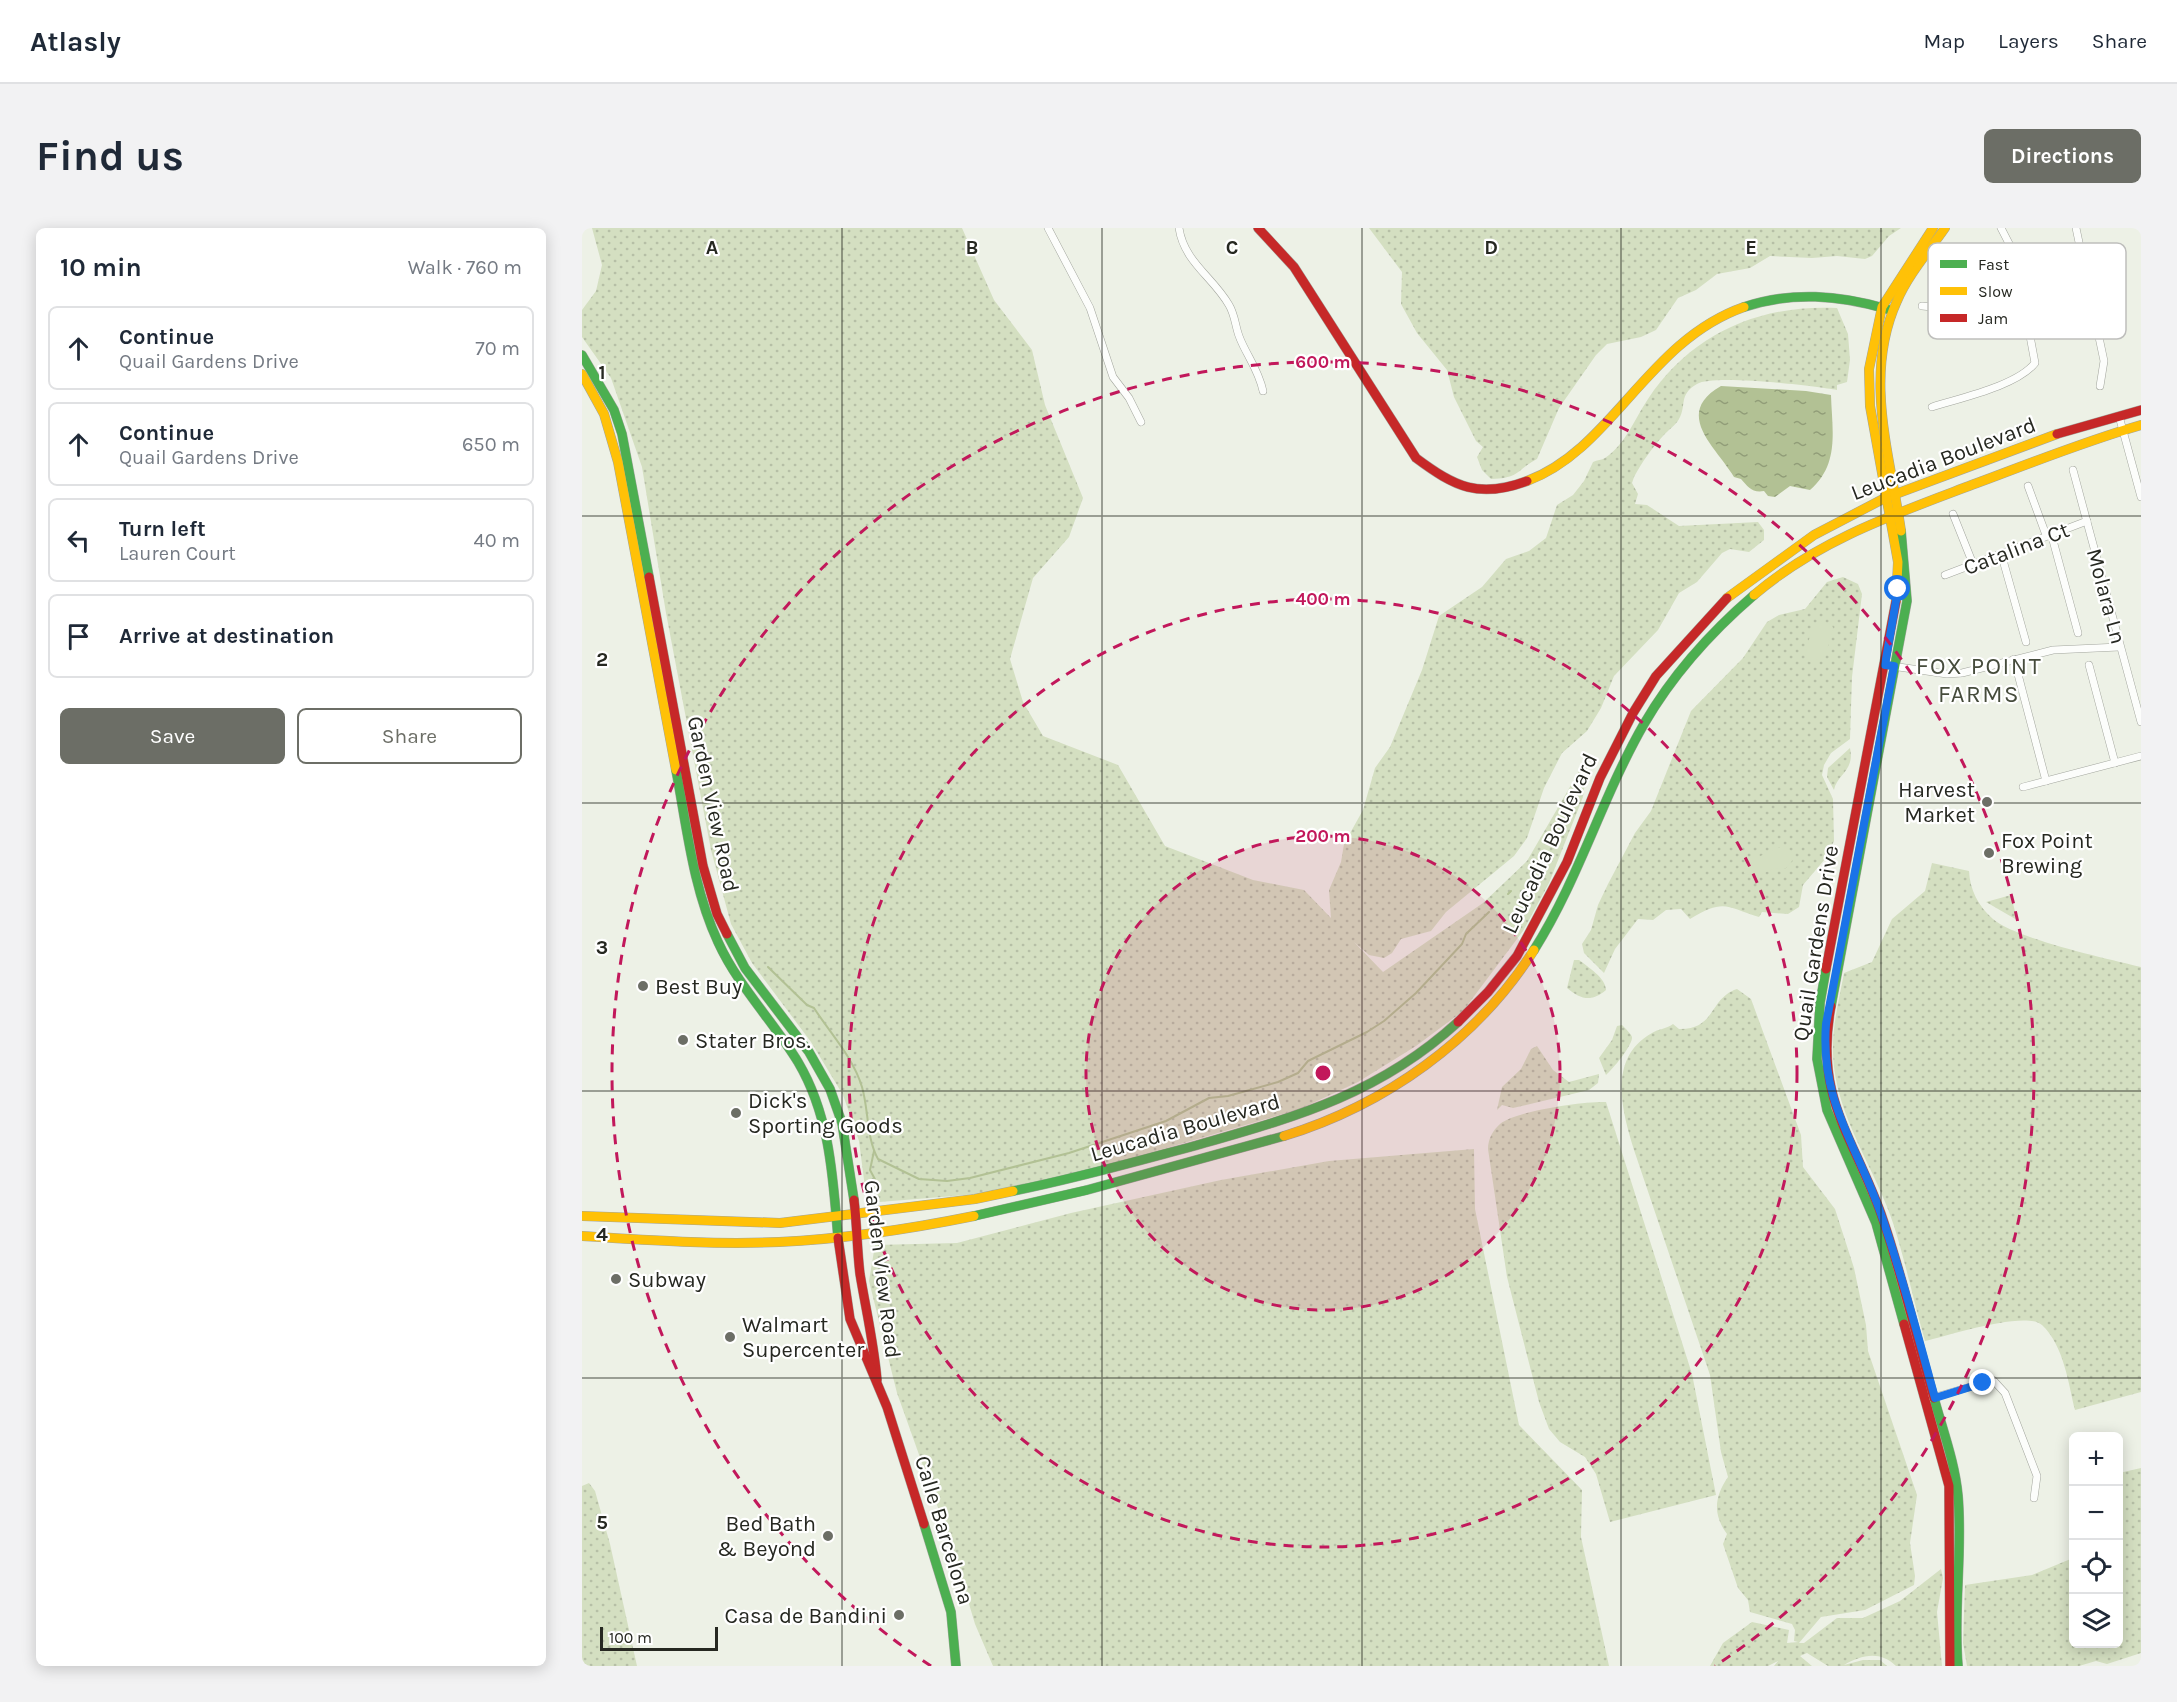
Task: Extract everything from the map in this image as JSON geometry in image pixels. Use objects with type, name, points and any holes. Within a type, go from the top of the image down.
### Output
[{"type":"main road","points":[[1258,228],[1294,267],[1416,458],[1446,480],[1475,490],[1509,488],[1539,475],[1576,450],[1667,354],[1685,338],[1724,315],[1767,300],[1807,295],[1846,297],[1892,310]]},
{"type":"main road","name":"Quail Gardens Drive","points":[[1934,228],[1882,307],[1869,369],[1870,406],[1899,582],[1890,666],[1826,1024],[1825,1055],[1834,1105],[1881,1214],[1930,1399],[1946,1471],[1951,1501],[1947,1634],[1950,1666]]},
{"type":"main road","name":"Quail Gardens Drive","points":[[1935,243],[1945,228]]},
{"type":"main road","name":"Quail Gardens Drive","points":[[1890,666],[1907,601],[1908,566],[1881,414],[1879,374],[1892,310],[1928,254]]},
{"type":"main road","name":"Garden View Road","points":[[582,356],[614,410],[631,471],[704,866],[717,914],[745,968],[809,1052],[830,1089],[849,1152],[859,1235],[860,1272],[873,1335],[877,1380],[887,1407]]},
{"type":"main road","name":"Garden View Road","points":[[582,374],[604,414],[618,462],[702,906],[728,961],[791,1049],[815,1096],[834,1172],[844,1287],[853,1328],[868,1368],[877,1380]]},
{"type":"main road","name":"Leucadia Boulevard","points":[[582,1216],[780,1223],[975,1199],[1082,1177],[1282,1121],[1338,1101],[1388,1076],[1456,1024],[1488,992],[1517,956],[1567,862],[1600,778],[1633,713],[1656,676],[1689,636],[1734,591],[1755,574],[1814,535],[1885,498],[2082,426],[2141,410]]},
{"type":"main road","name":"Leucadia Boulevard","points":[[582,1236],[703,1242],[781,1242],[859,1235],[979,1218],[1086,1191],[1286,1135],[1345,1113],[1398,1085],[1430,1063],[1466,1033],[1498,1000],[1527,963],[1555,916],[1613,784],[1645,722],[1669,686],[1708,638],[1746,602],[1780,576],[1853,531],[2086,441],[2141,425]]},
{"type":"main road","name":"Quail Gardens Drive","points":[[1930,1399],[1955,1473],[1960,1512],[1956,1623],[1958,1666]]},
{"type":"main road","name":"Calle Barcelona","points":[[887,1407],[951,1612],[956,1666]]},
{"type":"street","points":[[1048,228],[1090,308],[1113,377],[1129,398],[1141,423]]},
{"type":"street","points":[[1179,228],[1190,258],[1228,302],[1237,320],[1239,336],[1259,375],[1263,391]]},
{"type":"street","points":[[2001,228],[2009,243]]},
{"type":"street","points":[[2076,228],[2079,243]]},
{"type":"street","points":[[1922,306],[1928,307]]},
{"type":"street","points":[[1932,407],[1987,390],[2029,371],[2035,363],[2030,339]]},
{"type":"street","points":[[2099,339],[2104,361],[2100,386]]},
{"type":"street","points":[[2119,416],[2141,497]]},
{"type":"street","name":"Molara Ln","points":[[2073,470],[2141,722]]},
{"type":"street","points":[[2028,486],[2049,534],[2078,633]]},
{"type":"street","points":[[1953,514],[1973,564]]},
{"type":"street","name":"Catalina Ct","points":[[1945,575],[2087,521]]},
{"type":"street","points":[[2001,553],[2026,642]]},
{"type":"street","points":[[1890,666],[1947,674],[1962,673],[2053,650],[2119,647]]},
{"type":"street","points":[[2014,659],[2046,781]]},
{"type":"street","points":[[2089,665],[2115,763]]},
{"type":"street","points":[[2023,787],[2141,756]]},
{"type":"street","points":[[1930,1399],[1993,1380],[2005,1393],[2037,1476],[2034,1498]]},
{"type":"shaded area","points":[[592,228],[962,228],[994,300],[1032,350],[1045,405],[1083,498],[1069,537],[1033,578],[1010,659],[1023,702],[1043,736],[1118,765],[1165,846],[1253,880],[1304,890],[1331,918],[1329,890],[1341,862],[1344,844],[1363,810],[1375,768],[1390,747],[1422,670],[1439,616],[1482,587],[1506,559],[1529,551],[1546,538],[1557,505],[1573,495],[1584,481],[1593,462],[1605,458],[1619,446],[1665,376],[1706,341],[1755,318],[1781,311],[1837,308],[1848,334],[1850,360],[1847,382],[1837,385],[1837,390],[1723,380],[1697,384],[1687,392],[1678,421],[1655,445],[1634,477],[1632,483],[1638,494],[1635,504],[1647,505],[1679,526],[1758,522],[1764,530],[1764,540],[1749,552],[1730,549],[1722,553],[1697,582],[1679,593],[1658,630],[1614,676],[1601,708],[1587,731],[1562,753],[1544,788],[1527,838],[1514,856],[1446,912],[1431,931],[1401,939],[1392,953],[1384,958],[1369,955],[1354,942],[1383,972],[1483,903],[1527,861],[1589,754],[1583,797],[1549,883],[1523,931],[1463,1011],[1416,1046],[1358,1082],[1300,1109],[1129,1159],[1029,1185],[979,1194],[867,1203],[859,1141],[843,1095],[811,1042],[752,963],[731,924],[711,850],[666,613],[642,467],[611,378],[582,337],[582,310],[596,291],[602,265]]},
{"type":"shaded area","points":[[1369,228],[1901,228],[1889,236],[1872,256],[1865,259],[1837,256],[1812,258],[1770,256],[1750,268],[1717,274],[1696,290],[1678,298],[1656,330],[1641,337],[1607,344],[1596,355],[1559,408],[1537,459],[1513,475],[1491,479],[1482,470],[1477,457],[1483,447],[1476,441],[1454,397],[1447,370],[1417,333],[1401,304],[1402,272]]},
{"type":"shaded area","points":[[1843,577],[1858,584],[1862,594],[1852,677],[1850,739],[1831,753],[1824,765],[1822,775],[1833,799],[1834,841],[1825,859],[1803,885],[1799,907],[1788,914],[1762,912],[1759,917],[1725,906],[1711,908],[1690,919],[1681,909],[1666,910],[1653,920],[1638,919],[1615,949],[1604,973],[1584,953],[1582,944],[1591,930],[1598,905],[1608,884],[1635,833],[1651,811],[1691,711],[1743,658],[1767,622],[1779,615],[1805,609],[1827,582]]},
{"type":"shaded area","points":[[1822,621],[1832,625],[1833,628],[1828,645],[1820,658],[1809,662],[1805,655],[1810,635],[1814,626]]},
{"type":"shaded area","points":[[1850,748],[1850,762],[1834,790],[1827,777],[1828,768]]},
{"type":"shaded area","points":[[1777,848],[1787,848],[1791,851],[1792,861],[1786,868],[1773,869],[1755,877],[1744,873],[1746,863]]},
{"type":"shaded area","points":[[1932,863],[1969,871],[1973,891],[1988,914],[2021,934],[2063,948],[2141,967],[2141,1392],[2075,1410],[2064,1365],[2055,1343],[2042,1325],[2033,1321],[2004,1322],[1925,1341],[1894,1226],[1848,1121],[1841,1099],[1835,1077],[1833,1044],[1844,973],[1872,962],[1892,919],[1925,891]]},
{"type":"shaded area","points":[[2011,895],[2017,920],[1986,902]]},
{"type":"shaded area","points":[[1574,960],[1579,960],[1596,973],[1603,981],[1606,990],[1591,998],[1586,998],[1567,988]]},
{"type":"shaded area","points":[[1737,989],[1751,999],[1801,1135],[1803,1167],[1835,1209],[1854,1268],[1866,1325],[1868,1351],[1917,1495],[1910,1543],[1915,1576],[1914,1585],[1865,1610],[1821,1617],[1799,1643],[1804,1643],[1837,1618],[1863,1618],[1900,1601],[1941,1569],[1943,1578],[1937,1612],[1942,1666],[1896,1666],[1884,1658],[1870,1656],[1844,1665],[1863,1660],[1880,1660],[1887,1666],[1828,1666],[1807,1653],[1800,1656],[1812,1666],[1774,1666],[1778,1661],[1768,1666],[1710,1666],[1723,1643],[1752,1622],[1789,1630],[1787,1643],[1798,1642],[1794,1641],[1795,1630],[1792,1624],[1750,1612],[1748,1600],[1738,1588],[1723,1544],[1727,1534],[1719,1519],[1717,1505],[1720,1491],[1728,1477],[1721,1452],[1710,1375],[1634,1150],[1625,1119],[1622,1086],[1623,1071],[1629,1056],[1638,1044],[1654,1032],[1673,1024],[1679,1029],[1691,1028],[1700,1024],[1721,999]]},
{"type":"shaded area","points":[[1622,1025],[1632,1037],[1631,1041],[1622,1057],[1606,1075],[1599,1058],[1612,1040],[1617,1026]]},
{"type":"shaded area","points":[[1537,1046],[1553,1070],[1569,1082],[1599,1074],[1598,1083],[1589,1090],[1513,1108],[1502,1105],[1497,1110],[1502,1087],[1521,1069],[1531,1049]]},
{"type":"shaded area","points":[[1606,1102],[1692,1374],[1716,1495],[1610,1522],[1596,1474],[1585,1457],[1560,1442],[1549,1429],[1539,1402],[1507,1277],[1488,1149],[1493,1132],[1508,1119],[1551,1108]]},
{"type":"shaded area","points":[[1474,1149],[1475,1209],[1519,1425],[1582,1490],[1581,1537],[1609,1666],[993,1666],[975,1624],[952,1547],[897,1393],[869,1281],[875,1245],[957,1243],[1071,1213],[1221,1180],[1329,1161]]},
{"type":"shaded area","points":[[2141,1468],[2141,1653],[2107,1664],[2096,1661],[2079,1666],[1967,1666],[1963,1643],[1965,1585],[2032,1575],[2069,1560],[2069,1648],[2123,1648],[2123,1472]]},
{"type":"shaded area","points":[[589,1483],[595,1491],[610,1544],[637,1666],[582,1666],[582,1486]]},
{"type":"water","points":[[1721,386],[1806,391],[1831,395],[1833,434],[1830,458],[1820,480],[1810,490],[1790,486],[1775,497],[1768,496],[1764,491],[1753,490],[1741,479],[1734,477],[1709,443],[1699,419],[1700,408],[1707,397]]},
{"type":"waterway","points":[[1508,894],[1511,891]]},
{"type":"waterway","points":[[768,967],[807,1005],[814,1008],[853,1066],[862,1087],[871,1142],[878,1159],[919,1179],[947,1181],[970,1178],[1069,1153],[1166,1121],[1209,1098],[1228,1096],[1278,1082],[1298,1073],[1308,1061],[1367,1032],[1384,1021],[1416,993],[1462,944],[1466,934],[1489,912]]},
{"type":"waterway","points":[[874,1151],[870,1170],[877,1183]]},
{"type":"traffic: fast","points":[[1744,307],[1780,299],[1816,297],[1869,304],[1887,309]]},
{"type":"traffic: fast","points":[[582,355],[614,410],[622,434],[649,577]]},
{"type":"traffic: fast","points":[[1831,1006],[1907,601],[1901,531]]},
{"type":"traffic: fast","points":[[1534,950],[1578,867],[1615,780],[1655,706],[1694,655],[1754,595]]},
{"type":"traffic: fast","points":[[676,770],[697,879],[709,921],[735,974],[798,1062],[817,1104],[832,1170],[838,1238]]},
{"type":"traffic: fast","points":[[727,934],[745,968],[809,1052],[830,1089],[842,1123],[854,1200]]},
{"type":"traffic: fast","points":[[1826,969],[1820,1003],[1817,1059],[1827,1110],[1876,1223],[1904,1324]]},
{"type":"traffic: fast","points":[[1013,1191],[1081,1176],[1194,1146],[1301,1113],[1366,1086],[1428,1047],[1458,1022]]},
{"type":"traffic: fast","points":[[974,1216],[1087,1190],[1284,1136]]},
{"type":"traffic: fast","points":[[1934,1398],[1951,1459],[1958,1496],[1958,1666]]},
{"type":"traffic: fast","points":[[924,1524],[951,1612],[956,1666]]},
{"type":"traffic: slow","points":[[1896,601],[1898,562],[1870,406],[1869,369],[1882,307],[1933,228]]},
{"type":"traffic: slow","points":[[1934,243],[1945,228]]},
{"type":"traffic: slow","points":[[1901,531],[1882,415],[1880,386],[1882,358],[1887,329],[1897,301],[1928,252]]},
{"type":"traffic: slow","points":[[1527,481],[1557,466],[1584,445],[1681,344],[1710,323],[1744,307]]},
{"type":"traffic: slow","points":[[582,374],[604,414],[618,462],[676,770]]},
{"type":"traffic: slow","points":[[1754,595],[1803,559],[1856,531],[2054,454],[2141,425]]},
{"type":"traffic: slow","points":[[1727,598],[1814,535],[1885,498],[2057,434]]},
{"type":"traffic: slow","points":[[1284,1136],[1358,1107],[1426,1065],[1485,1013],[1511,983],[1534,950]]},
{"type":"traffic: slow","points":[[582,1216],[780,1223],[975,1199],[1013,1191]]},
{"type":"traffic: slow","points":[[582,1236],[705,1242],[779,1242],[877,1233],[974,1216]]},
{"type":"traffic: jam","points":[[1258,228],[1294,267],[1416,458],[1443,476],[1468,487],[1495,489],[1527,481]]},
{"type":"traffic: jam","points":[[2057,434],[2141,410]]},
{"type":"traffic: jam","points":[[649,577],[703,866],[717,914],[727,934]]},
{"type":"traffic: jam","points":[[1458,1022],[1488,992],[1517,956],[1567,862],[1600,778],[1633,713],[1656,676],[1727,598]]},
{"type":"traffic: jam","points":[[1826,969],[1896,601]]},
{"type":"traffic: jam","points":[[1831,1006],[1827,1038],[1832,1091],[1839,1114],[1889,1237],[1934,1398]]},
{"type":"traffic: jam","points":[[854,1200],[860,1274],[877,1380]]},
{"type":"traffic: jam","points":[[838,1238],[850,1319],[887,1407],[924,1524]]},
{"type":"traffic: jam","points":[[1904,1324],[1949,1486],[1950,1666]]},
{"type":"place","name":"Harvest Market","points":[[1987,802]]},
{"type":"place","name":"Fox Point Brewing","points":[[1989,853]]},
{"type":"place","name":"Best Buy","points":[[643,986]]},
{"type":"place","name":"Stater Bros.","points":[[683,1040]]},
{"type":"place","name":"Dick's Sporting Goods","points":[[736,1113]]},
{"type":"place","name":"Subway","points":[[616,1279]]},
{"type":"place","name":"Walmart Supercenter","points":[[730,1337]]},
{"type":"place","name":"Bed Bath & Beyond","points":[[828,1536]]},
{"type":"place","name":"Casa de Bandini","points":[[899,1615]]},
{"type":"district","name":"FOX POINT FARMS","points":[[1979,680]]},
{"type":"route","points":[[1898,589],[1885,665],[1894,666],[1826,1024],[1826,1071],[1840,1121],[1881,1214],[1935,1398],[1983,1383]]}]
